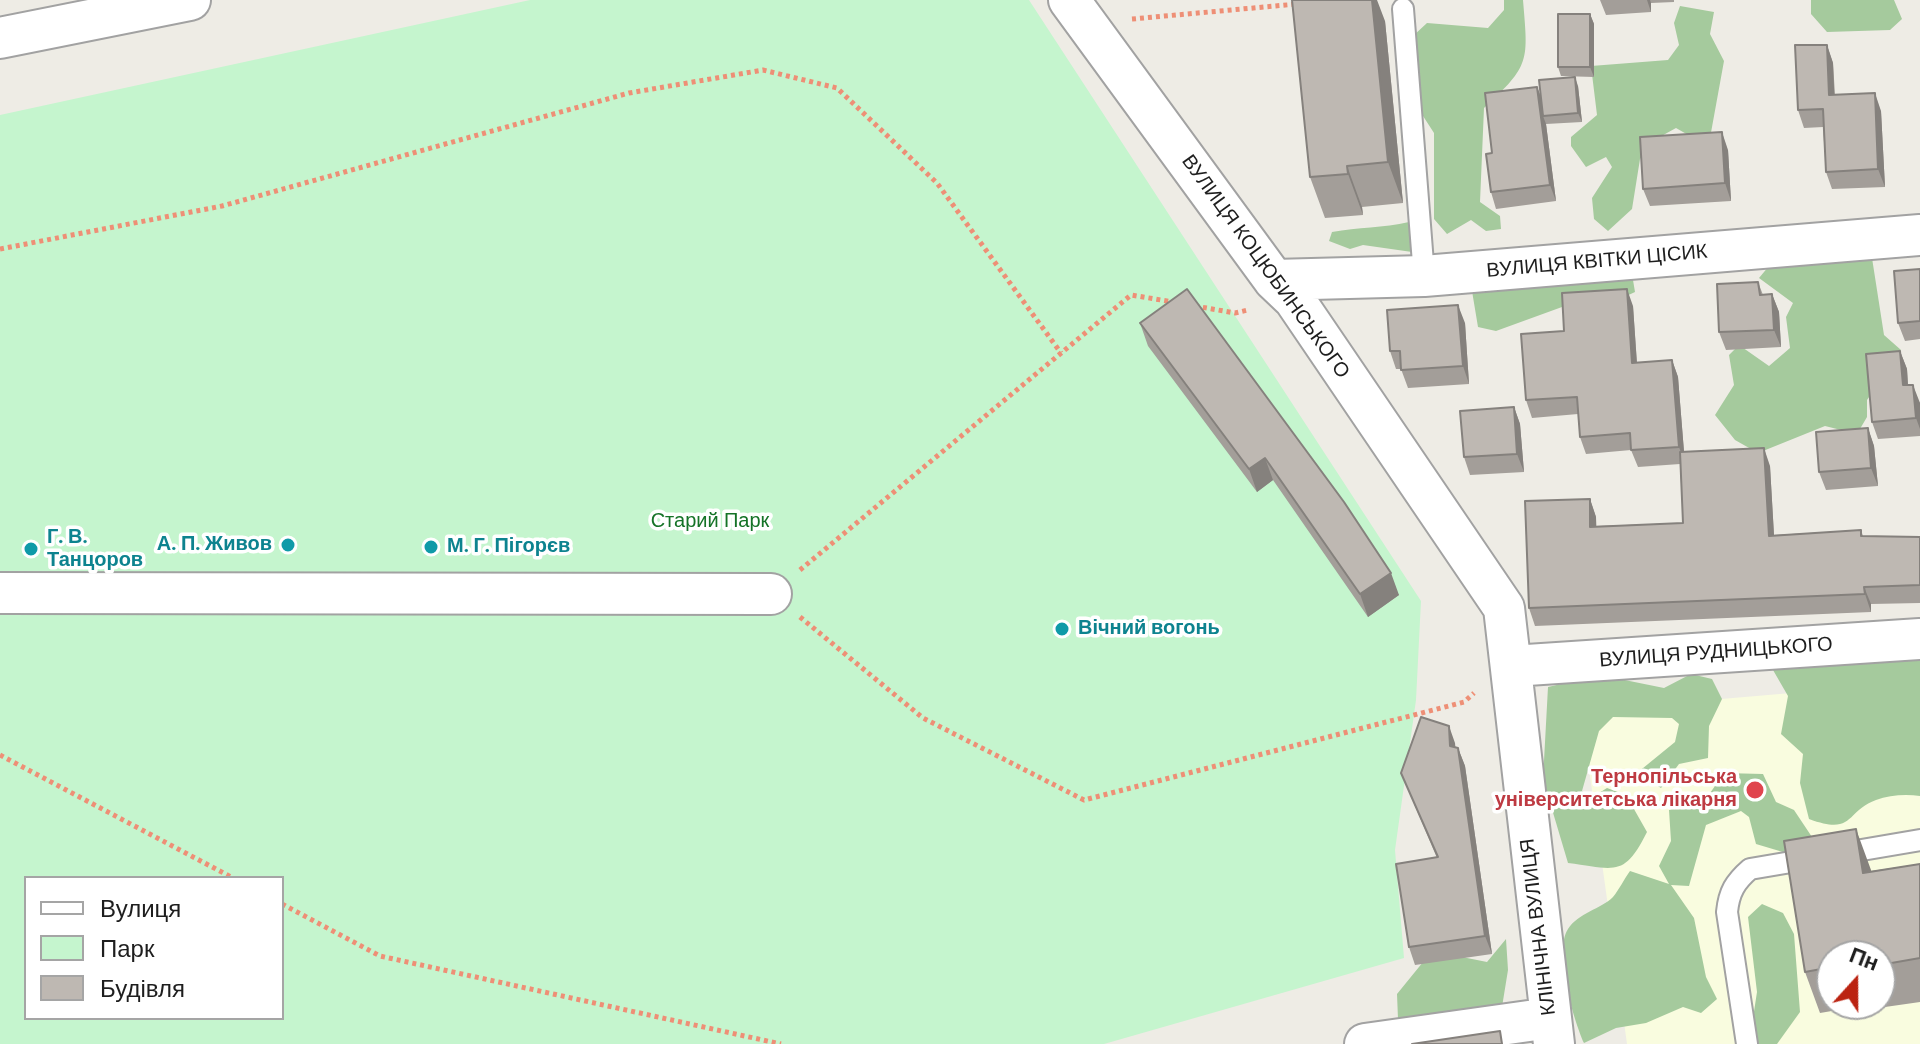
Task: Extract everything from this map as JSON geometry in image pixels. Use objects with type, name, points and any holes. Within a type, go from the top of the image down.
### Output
[{"type":"street","points":[[0,38],[190,0]]},
{"type":"street","name":"ВУЛИЦЯ КОЦЮБИНСЬКОГО","points":[[1077,12],[1284,290],[1504,608],[1512,677]]},
{"type":"street","name":"ВУЛИЦЯ КВІТКИ ЦІСИК","points":[[1284,290],[1920,235]]},
{"type":"street","points":[[0,593],[771,594]]},
{"type":"street","name":"ВУЛИЦЯ РУДНИЦЬКОГО","points":[[1512,677],[1920,639]]},
{"type":"street","name":"КЛІНІЧНА ВУЛИЦЯ","points":[[1512,677],[1552,1031]]},
{"type":"street","points":[[1365,1044],[1552,1031]]},
{"type":"lane","points":[[1403,9],[1424,276]]},
{"type":"lane","points":[[1747,1044],[1727,912],[1736,882],[1750,869],[1920,840]]},
{"type":"path","points":[[1077,12],[1312,3]]},
{"type":"path","points":[[0,249],[222,206],[629,93],[763,70],[837,88],[937,183],[1061,353]]},
{"type":"path","points":[[1190,305],[1235,313],[1284,290]]},
{"type":"path","points":[[1176,303],[1131,295],[771,594],[923,718],[1084,800],[1464,702],[1473,693],[1512,677]]},
{"type":"path","points":[[0,755],[229,876]]},
{"type":"path","points":[[284,905],[380,956],[781,1044]]},
{"type":"shaded area","name":"Тернопільська університетська лікарня","points":[[1920,682],[1920,1044],[1627,1044],[1581,711]]},
{"type":"green space","name":"Старий Парк","points":[[530,0],[1029,0],[1421,601],[1416,700],[1395,850],[1404,958],[1104,1044],[0,1044],[0,115]]},
{"type":"green space","points":[[1504,0],[1523,0],[1526,37],[1523,61],[1518,71],[1484,108],[1480,202],[1500,216],[1501,229],[1486,231],[1471,220],[1447,234],[1434,219],[1434,133],[1403,85],[1399,49],[1427,23],[1488,28],[1504,10]]},
{"type":"green space","points":[[1811,0],[1894,0],[1902,19],[1890,30],[1827,32],[1811,14]]},
{"type":"green space","points":[[1680,6],[1714,12],[1710,34],[1724,61],[1710,138],[1697,140],[1676,128],[1656,139],[1640,159],[1632,209],[1608,231],[1594,219],[1592,198],[1612,167],[1606,157],[1586,167],[1571,146],[1571,137],[1597,115],[1591,66],[1668,60],[1679,45],[1674,23]]},
{"type":"green space","points":[[1409,222],[1422,230],[1412,252],[1363,245],[1350,249],[1329,241],[1332,232]]},
{"type":"green space","points":[[1872,258],[1884,335],[1901,350],[1867,400],[1867,417],[1857,434],[1825,426],[1758,453],[1735,440],[1715,415],[1734,385],[1729,355],[1739,345],[1769,366],[1790,348],[1786,317],[1793,303],[1759,278],[1769,266]]},
{"type":"green space","points":[[1632,274],[1635,292],[1620,299],[1573,303],[1496,331],[1478,327],[1472,291]]},
{"type":"green space","points":[[1812,645],[1920,653],[1920,796],[1898,795],[1876,800],[1848,820],[1835,825],[1809,819],[1800,783],[1803,754],[1781,734],[1788,696],[1773,670]]},
{"type":"green space","points":[[1691,674],[1712,679],[1722,699],[1709,726],[1708,758],[1679,764],[1661,788],[1637,773],[1675,742],[1679,724],[1672,718],[1613,717],[1599,731],[1582,791],[1591,798],[1607,788],[1626,795],[1647,832],[1632,857],[1624,864],[1608,868],[1568,863],[1543,779],[1548,687],[1600,675],[1664,688]]},
{"type":"green space","points":[[1724,773],[1763,774],[1776,802],[1794,810],[1818,846],[1803,858],[1756,844],[1749,817],[1741,811],[1706,825],[1689,886],[1671,885],[1694,918],[1706,977],[1717,999],[1701,1013],[1683,1007],[1646,1023],[1616,1028],[1584,1043],[1575,1019],[1564,969],[1564,940],[1568,929],[1613,897],[1630,871],[1669,884],[1659,866],[1671,841],[1669,810],[1708,796]]},
{"type":"green space","points":[[1762,904],[1783,913],[1794,934],[1800,1012],[1777,1044],[1749,1044],[1757,992],[1748,917]]},
{"type":"green space","points":[[1506,939],[1508,970],[1502,1007],[1512,1044],[1406,1044],[1398,1019],[1397,994],[1432,951],[1487,962]]},
{"type":"building","points":[[1292,0],[1372,0],[1388,162],[1347,166],[1348,174],[1310,177]]},
{"type":"building","points":[[1558,14],[1590,14],[1590,67],[1558,67]]},
{"type":"building","points":[[1795,45],[1827,45],[1829,95],[1875,93],[1878,169],[1826,172],[1823,109],[1798,110]]},
{"type":"building","points":[[1575,77],[1578,113],[1543,116],[1539,80]]},
{"type":"building","points":[[1537,87],[1550,185],[1491,192],[1486,154],[1492,153],[1485,93]]},
{"type":"building","points":[[1722,132],[1725,183],[1643,189],[1640,137]]},
{"type":"building","points":[[1920,269],[1920,321],[1898,323],[1894,271]]},
{"type":"building","points":[[1758,282],[1760,295],[1772,294],[1774,330],[1719,332],[1717,284]]},
{"type":"building","points":[[1187,289],[1344,502],[1391,573],[1360,594],[1265,458],[1249,469],[1140,323]]},
{"type":"building","points":[[1627,289],[1632,363],[1672,360],[1679,447],[1631,450],[1630,433],[1580,437],[1577,397],[1526,400],[1521,334],[1564,331],[1562,293]]},
{"type":"building","points":[[1458,305],[1463,366],[1401,370],[1400,351],[1390,351],[1387,310]]},
{"type":"building","points":[[1900,351],[1903,385],[1913,385],[1916,418],[1872,422],[1866,354]]},
{"type":"building","points":[[1514,407],[1517,454],[1464,457],[1460,411]]},
{"type":"building","points":[[1868,428],[1871,468],[1819,472],[1816,432]]},
{"type":"building","points":[[1764,448],[1769,536],[1861,530],[1861,536],[1920,537],[1920,585],[1864,587],[1865,594],[1529,608],[1525,501],[1590,499],[1590,527],[1683,523],[1680,452]]},
{"type":"building","points":[[1421,717],[1449,726],[1450,746],[1458,748],[1485,936],[1409,947],[1396,864],[1438,857],[1401,773]]},
{"type":"building","points":[[1856,829],[1863,873],[1920,864],[1920,958],[1896,962],[1896,940],[1816,940],[1816,970],[1805,972],[1784,841]]},
{"type":"building","points":[[1500,1031],[1502,1044],[1412,1044]]},
{"type":"place","name":"А. П. Живов","points":[[288,545]]},
{"type":"place","name":"М. Г. Пігорєв","points":[[431,547]]},
{"type":"place","name":"Г. В. Танцоров","points":[[31,549]]},
{"type":"place","name":"Вічний вогонь","points":[[1062,629]]},
{"type":"place","name":"Тернопільська університетська лікарня","points":[[1755,790]]}]
